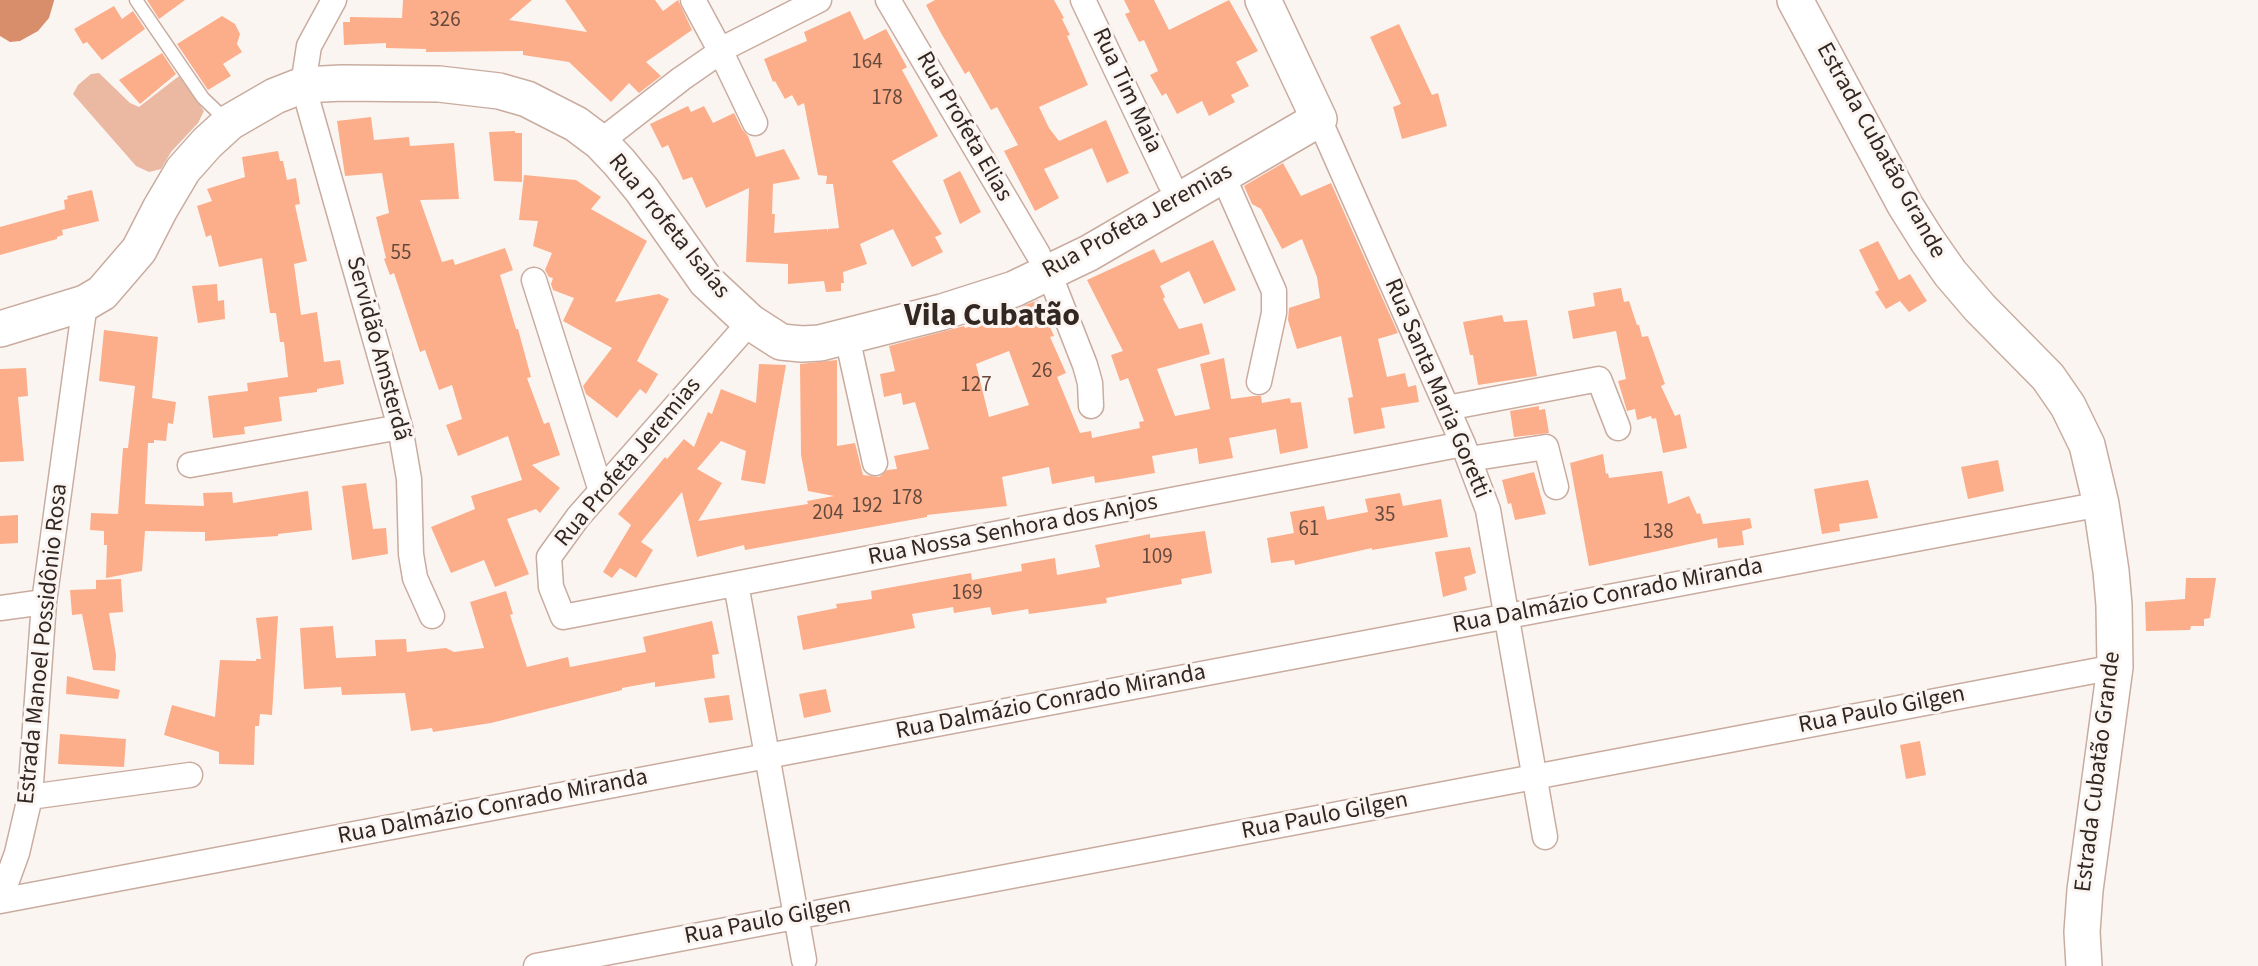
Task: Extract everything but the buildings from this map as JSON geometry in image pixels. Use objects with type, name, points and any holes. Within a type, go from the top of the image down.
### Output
[{"type":"street","points":[[0,329],[85,303],[102,293],[139,250],[183,170],[206,143],[230,122],[275,96],[303,85],[309,46],[334,0]]},
{"type":"street","points":[[693,0],[755,123]]},
{"type":"street","points":[[600,142],[681,79],[721,52],[819,0]]},
{"type":"street","name":"Rua Profeta Elias","points":[[888,0],[1043,263],[1085,365],[1090,383],[1091,406]]},
{"type":"street","name":"Rua Tim Maia","points":[[1083,0],[1170,183]]},
{"type":"street","points":[[1263,0],[1314,109]]},
{"type":"street","name":"Estrada Cubatão Grande","points":[[1795,0],[1905,205],[1927,240],[1980,309],[2048,377],[2068,406],[2087,445],[2101,504],[2113,593],[2115,667],[2085,890],[2082,932],[2084,966]]},
{"type":"street","name":"Rua Profeta Isaías","points":[[303,85],[439,84],[499,91],[527,99],[550,110],[576,124],[600,142],[642,190],[706,281],[750,322]]},
{"type":"street","name":"Servidão Amsterdã","points":[[303,85],[400,427],[409,479],[411,554],[415,578],[432,616]]},
{"type":"street","name":"Rua Profeta Jeremias","points":[[750,322],[800,324],[849,316],[1043,263],[1128,232],[1223,176],[1314,109]]},
{"type":"street","name":"Rua Profeta Jeremias","points":[[750,322],[781,342],[802,344],[847,337],[980,301],[1043,263],[1106,219],[1314,109]]},
{"type":"street","name":"Rua Santa Maria Goretti","points":[[1314,109],[1466,451],[1488,510],[1545,837]]},
{"type":"street","points":[[1223,176],[1274,291],[1274,313],[1259,382]]},
{"type":"street","points":[[534,280],[601,491]]},
{"type":"street","name":"Estrada Manoel Possidônio Rosa","points":[[0,900],[17,853],[30,797],[44,602],[85,303]]},
{"type":"street","name":"Rua Profeta Jeremias","points":[[563,617],[551,587],[550,557],[578,517],[750,322]]},
{"type":"street","points":[[847,337],[875,463]]},
{"type":"street","points":[[1447,408],[1599,379],[1618,428]]},
{"type":"street","points":[[190,465],[400,427]]},
{"type":"street","name":"Rua Nossa Senhora dos Anjos","points":[[563,617],[1466,451],[1546,447],[1556,487]]},
{"type":"street","name":"Rua Dalmázio Conrado Miranda","points":[[0,900],[2101,504]]},
{"type":"street","points":[[736,584],[804,960]]},
{"type":"street","points":[[0,608],[44,602]]},
{"type":"street","name":"Rua Paulo Gilgen","points":[[536,966],[2115,667]]},
{"type":"street","points":[[30,797],[190,775]]},
{"type":"lane","points":[[136,0],[203,98],[230,122]]},
{"type":"shaded area","points":[[0,0],[54,1],[49,18],[38,31],[20,41],[10,42],[0,36]]},
{"type":"shaded area","points":[[99,73],[130,103],[139,107],[179,76],[204,111],[198,123],[171,152],[161,169],[149,172],[136,166],[73,94],[78,85],[91,74]]},
{"type":"district","name":"Vila Cubatão","points":[[992,318]]}]
